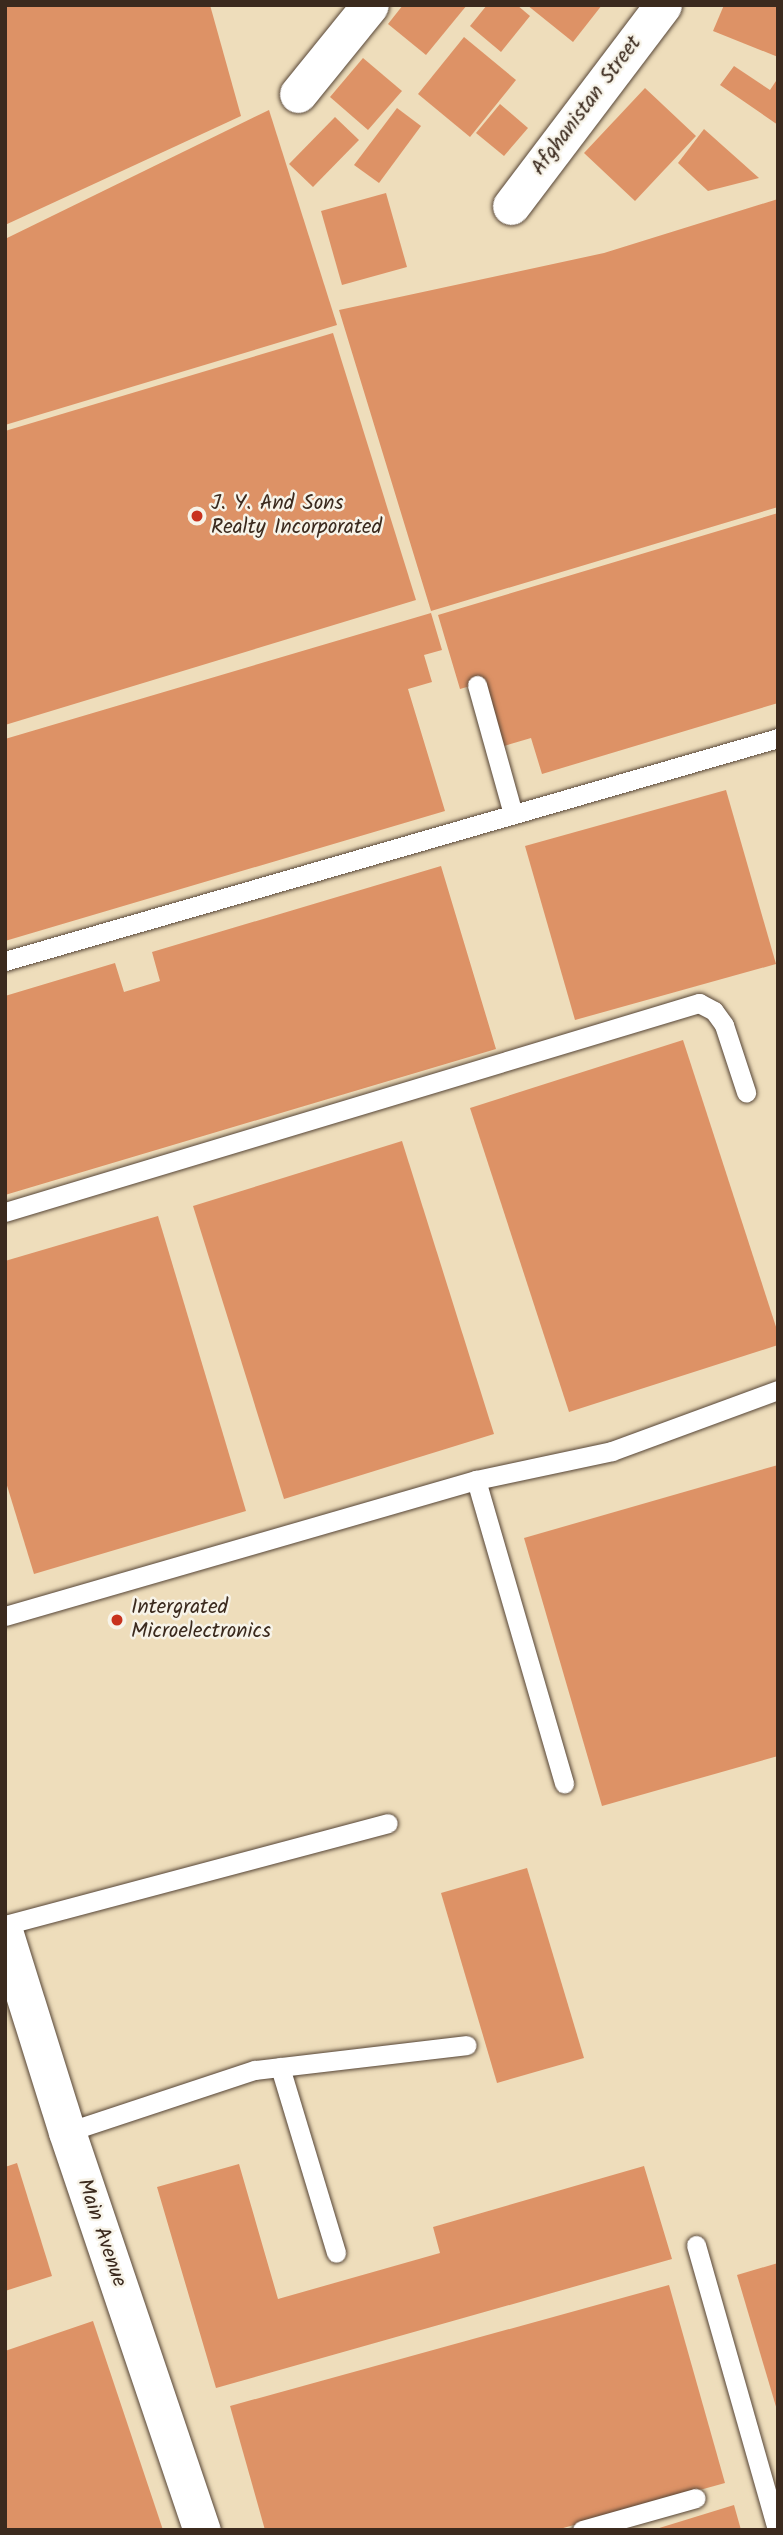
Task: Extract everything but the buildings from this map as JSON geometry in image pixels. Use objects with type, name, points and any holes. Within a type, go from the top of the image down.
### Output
[{"type":"street","points":[[298,94],[370,5]]},
{"type":"street","name":"Afghanistan Street","points":[[511,206],[663,5]]},
{"type":"street","name":"Main Avenue","points":[[5,1934],[67,2132],[202,2530]]},
{"type":"lane","points":[[477,685],[513,814]]},
{"type":"lane","points":[[5,961],[778,738]]},
{"type":"lane","points":[[5,1212],[699,1003],[714,1011],[724,1025],[746,1092]]},
{"type":"lane","points":[[5,1616],[476,1480],[612,1451],[778,1390]]},
{"type":"lane","points":[[476,1480],[564,1783]]},
{"type":"lane","points":[[5,1925],[388,1823]]},
{"type":"lane","points":[[67,2132],[255,2070],[467,2045]]},
{"type":"lane","points":[[280,2067],[336,2253]]},
{"type":"lane","points":[[696,2245],[777,2530]]},
{"type":"lane","points":[[582,2530],[696,2498]]},
{"type":"place","name":"J. Y. And Sons Realty Incorporated","points":[[197,516]]},
{"type":"place","name":"Intergrated Microelectronics","points":[[117,1620]]}]
